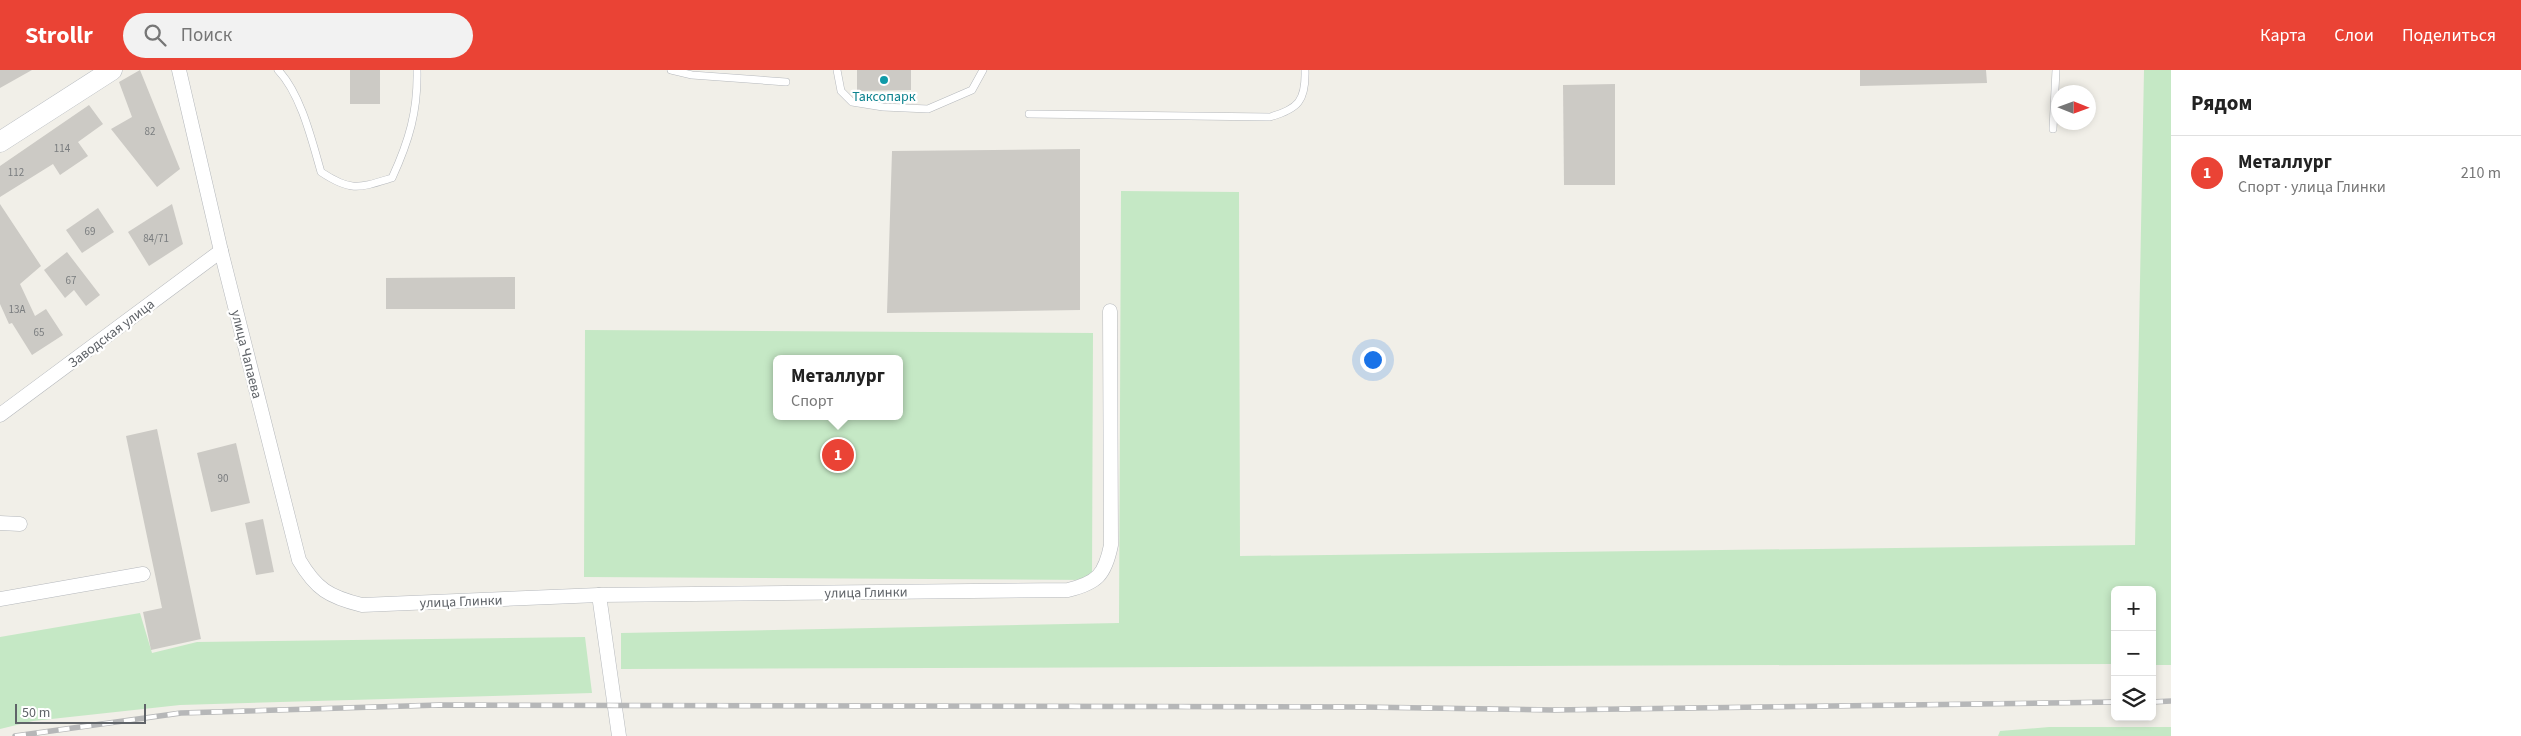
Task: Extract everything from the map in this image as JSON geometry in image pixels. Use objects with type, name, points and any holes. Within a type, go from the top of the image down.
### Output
[{"type":"main road","points":[[0,142],[112,70]]},
{"type":"street","name":"улица Чапаева","points":[[179,70],[221,251],[299,560],[319,587],[336,599],[362,605]]},
{"type":"street","name":"Заводская улица","points":[[0,415],[221,251]]},
{"type":"street","name":"улица Глинки","points":[[362,605],[599,596],[1068,590],[1088,585],[1098,577],[1108,562],[1111,545],[1110,311]]},
{"type":"street","points":[[0,523],[20,524]]},
{"type":"street","points":[[0,599],[143,574]]},
{"type":"street","points":[[599,596],[619,736]]},
{"type":"lane","points":[[278,70],[286,78],[309,130],[321,172],[339,184],[360,188],[392,178],[408,144],[418,98],[417,70]]},
{"type":"lane","points":[[671,70],[692,75],[786,82]]},
{"type":"lane","points":[[837,70],[841,91],[852,102],[883,107],[928,109],[972,90],[983,70]]},
{"type":"lane","points":[[1029,114],[1270,117],[1290,111],[1300,100],[1305,70]]},
{"type":"lane","points":[[2055,85],[2056,70]]},
{"type":"green space","points":[[2144,70],[2171,70],[2171,665],[2156,665],[2156,586],[2111,586],[2111,664],[621,669],[621,633],[1119,623],[1121,191],[1239,192],[1240,556],[2135,545]]},
{"type":"green space","points":[[585,330],[1093,333],[1092,580],[584,577]]},
{"type":"green space","points":[[140,613],[152,653],[197,642],[585,637],[592,693],[180,705],[33,721],[0,729],[0,637]]},
{"type":"green space","points":[[2049,727],[2171,727],[2171,736],[1998,736],[2000,731]]},
{"type":"building","points":[[0,70],[32,70],[0,88]]},
{"type":"building","points":[[140,70],[180,169],[157,187],[111,129],[132,117],[119,82]]},
{"type":"building","points":[[350,70],[380,70],[380,104],[350,104]]},
{"type":"building","name":"Таксопарк","points":[[857,70],[911,70],[911,90],[857,91]]},
{"type":"building","points":[[1860,70],[1986,70],[1987,83],[1860,86]]},
{"type":"building","points":[[1615,84],[1615,185],[1564,185],[1563,85]]},
{"type":"building","points":[[89,105],[103,124],[78,142],[88,156],[60,175],[53,164],[0,197],[0,166]]},
{"type":"building","points":[[1080,149],[1080,310],[887,313],[892,151]]},
{"type":"building","points":[[0,204],[41,266],[20,284],[35,316],[46,309],[63,335],[32,355],[12,323],[9,324],[0,304]]},
{"type":"building","points":[[172,204],[183,244],[149,266],[128,232]]},
{"type":"building","points":[[98,208],[114,232],[82,253],[66,230]]},
{"type":"building","points":[[67,252],[100,295],[86,306],[74,290],[65,298],[44,270]]},
{"type":"building","points":[[515,277],[515,309],[386,309],[386,278]]},
{"type":"building","points":[[157,429],[201,639],[151,650],[143,612],[162,608],[126,436]]},
{"type":"building","points":[[236,443],[250,503],[211,512],[197,453]]},
{"type":"building","points":[[263,519],[274,572],[256,575],[245,523]]},
{"type":"railway","points":[[2156,702],[2171,701]]},
{"type":"railway","points":[[15,736],[181,713],[439,705],[1361,707],[1553,710],[2111,702]]},
{"type":"place","name":"Таксопарк","points":[[884,80]]},
{"type":"place","name":"Металлург","points":[[838,455]]}]
